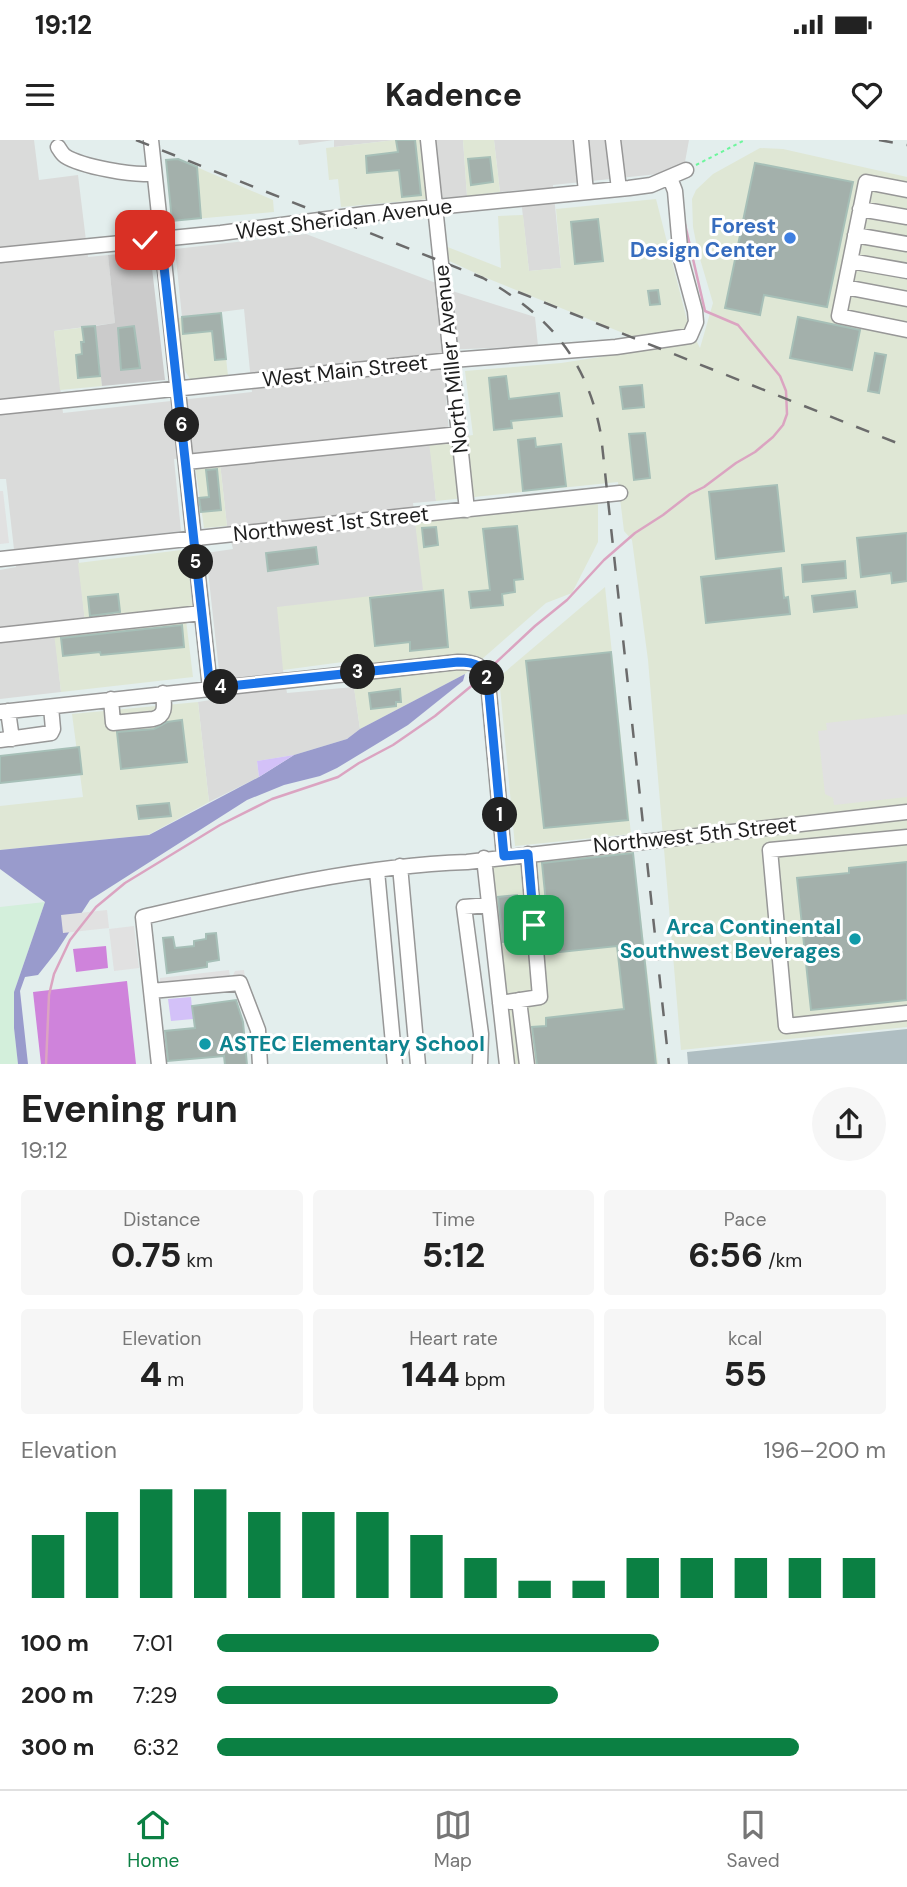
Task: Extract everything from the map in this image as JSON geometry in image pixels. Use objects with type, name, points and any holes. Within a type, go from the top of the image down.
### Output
[{"type":"street","points":[[151,140],[210,688]]},
{"type":"street","name":"North Miller Avenue","points":[[428,140],[467,510]]},
{"type":"street","points":[[581,140],[586,192]]},
{"type":"street","points":[[613,140],[618,189]]},
{"type":"street","points":[[58,147],[65,156],[99,167],[130,174],[154,173]]},
{"type":"street","name":"West Sheridan Avenue","points":[[0,255],[651,185],[686,170]]},
{"type":"street","name":"West Main Street","points":[[0,407],[452,360],[615,347],[690,335],[696,322],[695,312],[681,259],[675,191],[670,178]]},
{"type":"street","points":[[907,190],[866,182],[839,316],[907,330]]},
{"type":"street","points":[[860,209],[907,217]]},
{"type":"street","points":[[855,235],[907,244]]},
{"type":"street","points":[[850,261],[907,271]]},
{"type":"street","points":[[845,287],[907,299]]},
{"type":"street","points":[[186,462],[460,434]]},
{"type":"street","name":"Northwest 1st Street","points":[[0,559],[620,493]]},
{"type":"street","points":[[0,635],[202,613]]},
{"type":"street","points":[[51,707],[51,733],[6,740],[4,712],[458,662],[481,667],[488,682],[504,856]]},
{"type":"street","points":[[111,699],[113,723],[153,719],[162,715],[163,694]]},
{"type":"street","name":"Northwest 5th Street","points":[[151,991],[143,917],[260,890],[400,866],[467,862],[907,812]]},
{"type":"street","points":[[907,837],[770,850],[786,1026],[907,1013]]},
{"type":"street","points":[[500,1003],[540,997],[528,854]]},
{"type":"street","points":[[484,858],[507,1064]]},
{"type":"street","points":[[400,866],[418,1064]]},
{"type":"street","points":[[377,871],[395,1064]]},
{"type":"street","points":[[480,1064],[481,1034],[464,907],[489,905]]},
{"type":"street","points":[[386,969],[409,967]]},
{"type":"street","points":[[159,1064],[151,991],[240,983],[258,1030],[260,1064]]},
{"type":"street","points":[[519,1000],[527,1064]]},
{"type":"street","points":[[390,1014],[413,1011]]},
{"type":"path","points":[[686,170],[745,140]]},
{"type":"shaded area","points":[[0,140],[34,140],[39,180],[78,175],[88,257],[108,255],[115,323],[54,331],[63,413],[252,392],[244,309],[182,317],[175,249],[306,234],[436,283],[437,290],[446,289],[535,317],[538,346],[442,350],[449,432],[429,435],[436,501],[413,503],[424,590],[283,670],[287,693],[354,687],[360,729],[347,739],[294,755],[257,761],[259,777],[209,802],[198,702],[222,698],[206,553],[233,549],[227,526],[219,454],[174,459],[181,531],[77,543],[85,622],[54,626],[61,692],[0,699],[0,570],[16,567],[6,479],[0,479]]},
{"type":"shaded area","points":[[298,140],[334,140],[299,145]]},
{"type":"shaded area","points":[[334,140],[395,140],[334,147]]},
{"type":"shaded area","points":[[395,140],[423,140],[429,199],[341,207],[338,179],[329,180],[326,148]]},
{"type":"shaded area","points":[[435,140],[463,140],[467,196],[440,198]]},
{"type":"shaded area","points":[[463,140],[494,140],[500,192],[467,196]]},
{"type":"shaded area","points":[[494,140],[689,140],[685,162],[658,174],[553,185],[561,268],[529,271],[520,190],[500,192]]},
{"type":"shaded area","points":[[760,148],[783,149],[907,177],[907,1027],[681,1050],[648,660],[632,540],[624,531],[618,482],[436,501],[429,442],[473,435],[465,371],[561,363],[613,355],[638,339],[445,259],[445,246],[501,268],[498,216],[523,215],[529,271],[561,268],[556,209],[656,199],[688,324],[700,348],[713,303],[698,252],[693,227],[692,199],[696,190],[713,174]]},
{"type":"shaded area","points":[[178,159],[273,200],[274,212],[172,221],[166,160]]},
{"type":"shaded area","points":[[150,251],[165,380],[102,386],[95,326],[115,323],[108,255]]},
{"type":"shaded area","points":[[221,312],[228,376],[190,379],[184,369],[178,318]]},
{"type":"shaded area","points":[[95,326],[102,386],[60,390],[54,331]]},
{"type":"shaded area","points":[[219,454],[227,526],[204,528],[194,457]]},
{"type":"shaded area","points":[[0,491],[3,491],[9,543],[0,544]]},
{"type":"shaded area","points":[[598,504],[598,542],[572,593],[546,603],[465,674],[360,729],[350,661],[283,670],[277,607],[423,590],[415,522]]},
{"type":"shaded area","points":[[181,550],[187,555],[193,610],[85,622],[78,563]]},
{"type":"shaded area","points":[[605,587],[631,834],[515,846],[499,677]]},
{"type":"shaded area","points":[[186,620],[193,677],[61,692],[54,633]]},
{"type":"shaded area","points":[[465,674],[463,681],[408,725],[337,768],[247,800],[90,900],[38,975],[25,977],[20,991],[28,1064],[18,1064],[14,992],[45,902],[0,869],[0,850],[149,835],[259,777],[294,755],[347,739],[360,729]]},
{"type":"shaded area","points":[[198,702],[209,802],[148,835],[0,850],[0,806],[83,797],[72,714]]},
{"type":"shaded area","points":[[907,714],[907,797],[834,805],[833,798],[825,794],[818,731],[827,730],[826,723]]},
{"type":"shaded area","points":[[294,755],[259,777],[257,761]]},
{"type":"shaded area","points":[[633,851],[658,1064],[502,1064],[479,867]]},
{"type":"shaded area","points":[[45,902],[14,992],[18,1064],[0,1064],[0,907]]},
{"type":"shaded area","points":[[107,910],[109,928],[63,933],[61,915]]},
{"type":"shaded area","points":[[134,926],[139,968],[114,971],[109,929]]},
{"type":"shaded area","points":[[106,946],[108,968],[76,972],[73,949]]},
{"type":"shaded area","points":[[229,970],[232,977],[235,971],[244,970],[245,979],[160,985],[160,978]]},
{"type":"shaded area","points":[[127,981],[136,1064],[41,1064],[33,992]]},
{"type":"shaded area","points":[[191,997],[193,1019],[171,1021],[168,999]]},
{"type":"shaded area","points":[[907,1029],[907,1064],[688,1064],[687,1052]]},
{"type":"building","points":[[396,140],[415,140],[421,195],[402,197],[399,170],[367,173],[366,156],[398,152]]},
{"type":"building","points":[[490,157],[493,182],[471,185],[468,159]]},
{"type":"building","points":[[178,159],[197,167],[201,218],[172,221],[166,160]]},
{"type":"building","name":"Forest Design Center","points":[[755,163],[853,182],[827,307],[764,295],[760,315],[725,308]]},
{"type":"building","points":[[598,219],[603,261],[575,264],[571,222]]},
{"type":"building","points":[[658,290],[660,304],[650,305],[648,291]]},
{"type":"building","points":[[221,313],[226,359],[215,360],[212,331],[183,334],[182,317]]},
{"type":"building","points":[[798,317],[860,330],[852,370],[790,358]]},
{"type":"building","points":[[95,326],[100,376],[78,378],[76,355],[82,354],[82,327]]},
{"type":"building","points":[[134,326],[140,368],[121,370],[118,328]]},
{"type":"building","points":[[875,353],[886,355],[879,393],[868,391]]},
{"type":"building","points":[[506,376],[509,399],[559,393],[562,416],[511,421],[512,428],[494,430],[489,378]]},
{"type":"building","points":[[642,385],[644,407],[623,409],[620,387]]},
{"type":"building","points":[[645,433],[650,478],[634,480],[629,434]]},
{"type":"building","points":[[535,438],[536,447],[561,444],[566,486],[523,491],[518,440]]},
{"type":"building","points":[[217,469],[221,510],[201,512],[199,498],[209,497],[206,470]]},
{"type":"building","points":[[777,485],[784,551],[716,559],[709,492]]},
{"type":"building","points":[[517,526],[523,579],[514,580],[515,592],[502,594],[503,605],[471,608],[469,592],[490,590],[483,529]]},
{"type":"building","points":[[436,527],[438,545],[424,547],[422,528]]},
{"type":"building","points":[[907,533],[907,581],[892,583],[891,573],[861,577],[857,538]]},
{"type":"building","points":[[316,547],[318,564],[268,571],[266,553]]},
{"type":"building","points":[[845,561],[846,578],[803,582],[802,565]]},
{"type":"building","points":[[781,568],[784,598],[788,597],[790,614],[706,623],[701,577]]},
{"type":"building","points":[[443,590],[448,647],[410,651],[410,642],[375,646],[370,598]]},
{"type":"building","points":[[855,591],[857,607],[814,612],[812,596]]},
{"type":"building","points":[[118,594],[120,612],[90,616],[88,597]]},
{"type":"building","points":[[182,625],[184,647],[63,656],[61,638]]},
{"type":"building","points":[[611,652],[628,820],[544,828],[526,661]]},
{"type":"building","points":[[400,689],[401,702],[396,702],[396,706],[371,709],[369,693]]},
{"type":"building","points":[[182,720],[187,762],[121,769],[117,732],[154,729],[167,722]]},
{"type":"building","points":[[79,747],[82,774],[0,783],[0,756]]},
{"type":"building","points":[[169,803],[171,816],[139,819],[137,806]]},
{"type":"building","points":[[633,853],[656,1064],[537,1064],[532,1027],[546,1026],[546,1018],[624,1009],[617,946],[551,953],[542,863]]},
{"type":"building","name":"Arca Continental Southwest Beverages","points":[[907,862],[907,1000],[811,1010],[797,878],[849,873],[849,868]]},
{"type":"building","points":[[517,895],[522,940],[503,942],[498,897]]},
{"type":"building","points":[[216,933],[219,960],[207,962],[207,967],[167,973],[163,938],[173,937],[175,948],[194,946],[194,941],[206,939],[206,934]]},
{"type":"building","name":"ASTEC Elementary School","points":[[236,1000],[243,1022],[247,1064],[225,1064],[224,1056],[168,1061],[165,1031],[195,1028],[192,1006]]},
{"type":"waterway","points":[[488,670],[567,600],[604,560],[635,533],[755,452],[783,425],[787,414],[786,391],[780,376],[738,325],[705,311],[684,220]]},
{"type":"waterway","points":[[46,1064],[49,995],[54,974],[70,940],[96,907],[125,883],[220,825],[272,799],[338,777],[393,745],[435,716],[481,678]]},
{"type":"railway","points":[[136,140],[483,278],[527,307],[546,324],[575,362],[595,408],[601,435],[669,1064]]},
{"type":"railway","points":[[879,140],[907,145]]},
{"type":"railway","points":[[518,292],[902,445]]},
{"type":"place","name":"Forest Design Center","points":[[790,238]]},
{"type":"place","name":"Arca Continental Southwest Beverages","points":[[855,939]]},
{"type":"place","name":"ASTEC Elementary School","points":[[205,1044]]},
{"type":"route","points":[[145,240],[161,239],[210,688],[458,662],[477,664],[484,670],[488,682],[504,856],[528,854],[534,925]]}]
